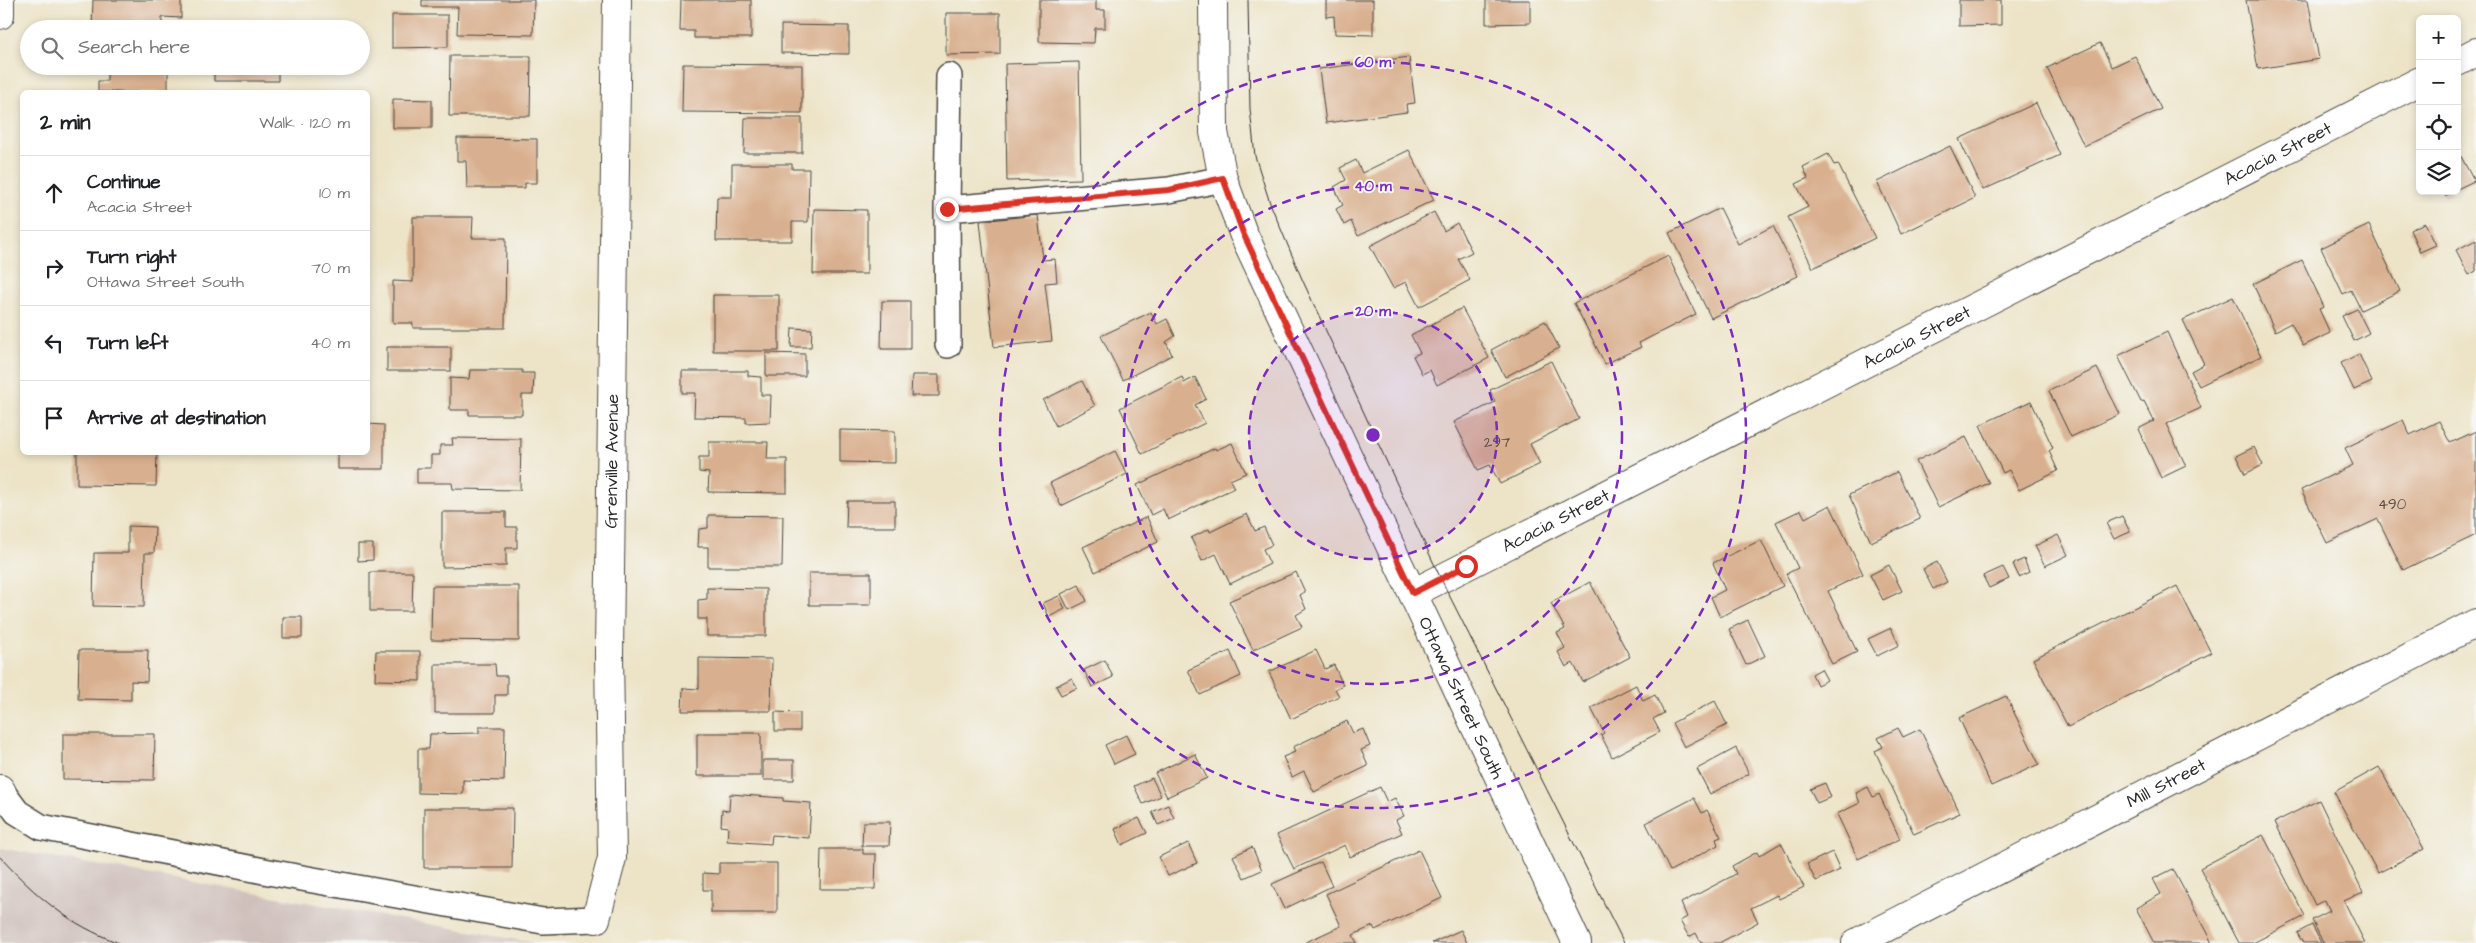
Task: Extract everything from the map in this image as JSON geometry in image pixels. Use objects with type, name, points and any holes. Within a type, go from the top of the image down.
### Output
[{"type":"street","points":[[0,0],[0,15]]},
{"type":"street","name":"Grenville Avenue","points":[[596,919],[612,858],[608,654],[617,0]]},
{"type":"street","name":"Ottawa Street South","points":[[1213,0],[1214,132],[1223,178],[1243,233],[1577,943]]},
{"type":"street","points":[[2461,60],[2476,52]]},
{"type":"street","name":"Acacia Street","points":[[1413,593],[2416,83]]},
{"type":"street","name":"Mill Street","points":[[1856,943],[2476,623]]},
{"type":"lane","points":[[948,345],[947,209],[949,76]]},
{"type":"lane","points":[[947,209],[1169,190],[1223,178]]},
{"type":"lane","points":[[1,790],[17,812],[41,827],[274,874],[544,921],[596,919]]},
{"type":"shaded area","points":[[0,848],[418,922],[535,943],[0,943]]},
{"type":"building","points":[[93,0],[181,0],[181,18],[162,17],[162,20],[92,20]]},
{"type":"building","points":[[422,0],[534,0],[533,35],[457,34],[458,7],[422,7]]},
{"type":"building","points":[[681,0],[751,0],[751,38],[694,38],[694,31],[680,31]]},
{"type":"building","points":[[1039,0],[1096,0],[1096,10],[1105,10],[1105,28],[1095,28],[1094,43],[1039,42]]},
{"type":"building","points":[[1326,0],[1373,0],[1373,35],[1335,34],[1334,16],[1326,17]]},
{"type":"building","points":[[1486,0],[1530,0],[1530,23],[1486,24]]},
{"type":"building","points":[[1959,0],[2001,0],[2001,25],[1959,26]]},
{"type":"building","points":[[2246,0],[2308,0],[2319,59],[2258,69]]},
{"type":"building","points":[[946,13],[1000,13],[1000,54],[946,55]]},
{"type":"building","points":[[392,15],[448,15],[448,47],[392,48]]},
{"type":"building","points":[[781,25],[849,26],[849,54],[781,53]]},
{"type":"building","points":[[2100,43],[2112,67],[2135,56],[2161,109],[2084,146],[2047,68]]},
{"type":"building","points":[[450,56],[531,56],[530,116],[449,116]]},
{"type":"building","points":[[1409,57],[1415,103],[1406,104],[1407,112],[1326,123],[1319,69]]},
{"type":"building","points":[[1079,62],[1081,179],[1007,181],[1005,64]]},
{"type":"building","points":[[683,64],[802,65],[802,113],[682,112]]},
{"type":"building","points":[[107,75],[168,75],[168,90],[98,90],[98,81],[107,81]]},
{"type":"building","points":[[214,75],[278,75],[278,81],[214,81]]},
{"type":"building","points":[[393,99],[432,100],[432,128],[393,128]]},
{"type":"building","points":[[2036,103],[2060,155],[1983,190],[1959,139]]},
{"type":"building","points":[[745,118],[802,118],[802,153],[744,153]]},
{"type":"building","points":[[457,138],[537,139],[537,183],[525,183],[525,188],[467,188],[466,161],[457,161]]},
{"type":"building","points":[[1950,146],[1975,198],[1901,234],[1877,182]]},
{"type":"building","points":[[1409,150],[1434,200],[1358,236],[1351,221],[1344,225],[1336,209],[1343,205],[1334,187],[1346,180],[1340,168],[1356,160],[1362,173]]},
{"type":"building","points":[[1828,154],[1834,165],[1838,164],[1875,238],[1813,268],[1788,217],[1808,207],[1796,184],[1808,178],[1803,167]]},
{"type":"building","points":[[2461,157],[2474,181],[2461,187]]},
{"type":"building","points":[[732,164],[792,164],[792,169],[809,169],[808,222],[792,222],[792,241],[716,241],[717,197],[732,197]]},
{"type":"building","points":[[1720,208],[1738,244],[1773,226],[1798,276],[1711,318],[1669,233]]},
{"type":"building","points":[[814,209],[867,210],[867,274],[813,274]]},
{"type":"building","points":[[1434,212],[1444,231],[1457,223],[1472,252],[1458,259],[1470,280],[1419,307],[1406,282],[1393,288],[1370,246]]},
{"type":"building","points":[[1038,215],[1043,260],[1055,259],[1057,282],[1045,283],[1052,341],[994,347],[980,221]]},
{"type":"building","points":[[413,217],[473,217],[472,238],[506,238],[505,328],[413,328],[413,323],[393,323],[393,281],[413,282]]},
{"type":"building","points":[[2425,223],[2436,245],[2420,252],[2410,230]]},
{"type":"building","points":[[2369,225],[2400,291],[2361,310],[2351,290],[2343,294],[2321,248]]},
{"type":"building","points":[[2476,240],[2476,271],[2469,275],[2456,250]]},
{"type":"building","points":[[1668,256],[1696,314],[1639,343],[1641,347],[1605,364],[1574,303]]},
{"type":"building","points":[[2302,260],[2324,307],[2319,309],[2330,333],[2303,346],[2291,323],[2275,331],[2253,284]]},
{"type":"building","points":[[713,295],[779,295],[779,351],[713,351]]},
{"type":"building","points":[[2233,297],[2261,356],[2199,386],[2191,371],[2204,364],[2183,320]]},
{"type":"building","points":[[882,301],[910,301],[910,349],[881,349]]},
{"type":"building","points":[[1462,308],[1489,358],[1437,385],[1430,370],[1422,374],[1413,356],[1420,353],[1411,335]]},
{"type":"building","points":[[2357,309],[2369,333],[2354,341],[2342,316]]},
{"type":"building","points":[[1151,312],[1157,324],[1167,319],[1175,336],[1166,342],[1172,355],[1123,380],[1101,336]]},
{"type":"building","points":[[1545,321],[1559,348],[1505,377],[1491,350]]},
{"type":"building","points":[[792,328],[812,329],[811,347],[791,347]]},
{"type":"building","points":[[2167,332],[2201,408],[2166,424],[2186,466],[2161,478],[2138,429],[2154,421],[2144,401],[2141,402],[2118,356]]},
{"type":"building","points":[[387,347],[451,347],[451,371],[387,371]]},
{"type":"building","points":[[766,353],[805,354],[805,376],[766,376]]},
{"type":"building","points":[[2359,354],[2372,382],[2354,390],[2341,363]]},
{"type":"building","points":[[1551,361],[1579,419],[1530,444],[1540,464],[1500,484],[1490,465],[1478,470],[1454,422],[1495,402],[1490,390]]},
{"type":"building","points":[[2097,368],[2120,414],[2071,437],[2049,391]]},
{"type":"building","points":[[470,370],[522,370],[522,373],[534,373],[533,395],[522,395],[522,415],[469,415],[469,410],[450,410],[450,378],[469,379]]},
{"type":"building","points":[[682,371],[748,371],[748,376],[761,377],[761,395],[771,395],[770,422],[746,423],[746,418],[694,417],[695,393],[682,393]]},
{"type":"building","points":[[912,375],[939,375],[939,396],[911,396]]},
{"type":"building","points":[[1182,377],[1184,383],[1195,377],[1206,399],[1195,405],[1205,423],[1142,454],[1120,408]]},
{"type":"building","points":[[1082,381],[1095,406],[1056,426],[1043,400]]},
{"type":"building","points":[[2031,401],[2053,448],[2049,451],[2058,471],[2019,490],[2009,470],[2003,473],[1980,425]]},
{"type":"building","points":[[2403,420],[2410,435],[2439,421],[2450,443],[2476,431],[2476,535],[2403,570],[2378,519],[2327,543],[2301,490],[2353,465],[2345,448]]},
{"type":"building","points":[[370,424],[384,425],[384,469],[338,469],[338,455],[370,455]]},
{"type":"building","points":[[840,430],[895,431],[895,463],[840,462]]},
{"type":"building","points":[[1966,437],[1989,483],[1938,507],[1916,461]]},
{"type":"building","points":[[452,438],[521,439],[520,490],[453,489],[452,483],[417,483],[417,468],[431,468],[431,455],[440,455],[440,445],[453,445]]},
{"type":"building","points":[[709,442],[768,442],[767,459],[787,459],[787,493],[708,492],[709,473],[699,472],[699,457],[709,457]]},
{"type":"building","points":[[1232,443],[1246,473],[1230,480],[1234,488],[1168,520],[1163,509],[1151,515],[1137,485],[1215,448],[1216,450]]},
{"type":"building","points":[[2254,447],[2263,465],[2245,474],[2236,456]]},
{"type":"building","points":[[1115,451],[1127,474],[1061,506],[1050,483]]},
{"type":"building","points":[[77,455],[157,455],[156,486],[77,485]]},
{"type":"building","points":[[1897,472],[1920,519],[1871,542],[1849,495]]},
{"type":"building","points":[[847,501],[895,501],[895,527],[846,527]]},
{"type":"building","points":[[1830,505],[1863,574],[1828,591],[1857,652],[1832,664],[1786,574],[1798,568],[1776,522],[1801,510],[1805,518]]},
{"type":"building","points":[[442,512],[506,512],[506,527],[517,527],[517,548],[506,548],[506,566],[442,567]]},
{"type":"building","points":[[1247,514],[1255,531],[1264,527],[1272,545],[1263,549],[1270,564],[1230,584],[1216,554],[1202,561],[1191,538],[1209,529],[1210,532]]},
{"type":"building","points":[[708,515],[783,516],[782,567],[708,567],[708,547],[698,547],[699,529],[708,528]]},
{"type":"building","points":[[2122,516],[2130,532],[2114,539],[2106,523]]},
{"type":"building","points":[[1147,517],[1158,542],[1095,572],[1083,547]]},
{"type":"building","points":[[128,526],[155,527],[154,553],[145,553],[144,607],[93,606],[94,553],[128,553]]},
{"type":"building","points":[[2058,535],[2068,555],[2045,566],[2035,546]]},
{"type":"building","points":[[1761,540],[1783,586],[1720,617],[1711,597],[1725,590],[1713,563]]},
{"type":"building","points":[[358,544],[373,544],[373,560],[358,561]]},
{"type":"building","points":[[2024,559],[2029,572],[2019,577],[2013,564]]},
{"type":"building","points":[[1937,562],[1947,582],[1933,589],[1923,569]]},
{"type":"building","points":[[1889,565],[1902,591],[1883,600],[1870,575]]},
{"type":"building","points":[[2003,567],[2009,579],[1989,588],[1983,576]]},
{"type":"building","points":[[370,572],[413,572],[412,611],[370,611]]},
{"type":"building","points":[[1296,572],[1305,592],[1300,595],[1306,609],[1296,615],[1302,627],[1253,650],[1229,601]]},
{"type":"building","points":[[809,573],[871,573],[871,605],[809,605]]},
{"type":"building","points":[[1590,582],[1630,657],[1583,682],[1573,663],[1566,667],[1558,652],[1565,648],[1557,633],[1565,629],[1551,603]]},
{"type":"building","points":[[1079,585],[1087,601],[1069,610],[1061,594]]},
{"type":"building","points":[[432,586],[519,586],[519,641],[431,640]]},
{"type":"building","points":[[2177,586],[2211,653],[2068,727],[2033,659]]},
{"type":"building","points":[[707,588],[766,589],[766,636],[707,636],[707,619],[698,619],[698,600],[707,599]]},
{"type":"building","points":[[1059,596],[1065,609],[1049,617],[1043,603]]},
{"type":"building","points":[[283,617],[302,617],[302,638],[283,638]]},
{"type":"building","points":[[1748,620],[1765,656],[1746,665],[1729,629]]},
{"type":"building","points":[[1891,628],[1899,645],[1877,656],[1868,639]]},
{"type":"building","points":[[79,650],[148,650],[147,682],[131,681],[131,700],[78,699]]},
{"type":"building","points":[[1316,650],[1325,669],[1334,665],[1343,685],[1335,689],[1339,696],[1291,719],[1269,672]]},
{"type":"building","points":[[376,651],[420,651],[420,681],[375,680]]},
{"type":"building","points":[[1230,651],[1241,676],[1200,695],[1188,670]]},
{"type":"building","points":[[699,658],[772,659],[771,711],[682,711],[683,688],[699,689]]},
{"type":"building","points":[[1105,660],[1113,677],[1092,687],[1084,670]]},
{"type":"building","points":[[435,664],[495,664],[496,676],[507,676],[507,695],[495,695],[495,713],[435,713]]},
{"type":"building","points":[[1821,669],[1827,680],[1817,685],[1812,674]]},
{"type":"building","points":[[1072,678],[1077,688],[1061,695],[1056,686]]},
{"type":"building","points":[[1636,685],[1643,701],[1655,695],[1664,713],[1653,719],[1660,732],[1612,757],[1601,735],[1604,733],[1591,708]]},
{"type":"building","points":[[2006,696],[2039,764],[1991,786],[1959,718]]},
{"type":"building","points":[[1715,701],[1727,725],[1684,747],[1672,723]]},
{"type":"building","points":[[775,712],[800,713],[800,731],[775,731]]},
{"type":"building","points":[[1347,721],[1353,733],[1363,729],[1370,746],[1361,750],[1368,766],[1314,792],[1304,771],[1292,777],[1283,757],[1295,752],[1293,747]]},
{"type":"building","points":[[479,727],[505,727],[504,781],[463,780],[463,794],[418,793],[418,749],[429,749],[430,734],[479,733]]},
{"type":"building","points":[[1898,728],[1903,737],[1920,729],[1960,813],[1914,834],[1875,751],[1883,747],[1878,738]]},
{"type":"building","points":[[697,733],[761,733],[761,776],[697,776]]},
{"type":"building","points":[[63,734],[155,734],[154,780],[63,779]]},
{"type":"building","points":[[1126,735],[1135,754],[1114,764],[1105,745]]},
{"type":"building","points":[[1736,748],[1749,774],[1710,794],[1697,769]]},
{"type":"building","points":[[1195,754],[1207,778],[1167,797],[1155,773]]},
{"type":"building","points":[[763,760],[794,760],[794,780],[763,780]]},
{"type":"building","points":[[2379,767],[2424,849],[2378,873],[2334,792]]},
{"type":"building","points":[[1152,778],[1161,796],[1143,804],[1134,786]]},
{"type":"building","points":[[1825,783],[1831,797],[1817,803],[1810,789]]},
{"type":"building","points":[[1380,787],[1387,802],[1395,798],[1404,816],[1396,820],[1402,833],[1350,857],[1345,845],[1294,869],[1277,835]]},
{"type":"building","points":[[1868,787],[1873,797],[1879,794],[1900,839],[1858,859],[1837,814],[1860,803],[1856,793]]},
{"type":"building","points":[[730,794],[783,798],[783,801],[811,803],[809,838],[772,835],[771,844],[727,841],[728,827],[721,826],[722,810],[729,811]]},
{"type":"building","points":[[1694,798],[1702,813],[1707,810],[1721,837],[1716,839],[1718,845],[1670,871],[1646,823]]},
{"type":"building","points":[[2319,800],[2363,892],[2344,901],[2365,943],[2323,943],[2312,920],[2330,911],[2325,900],[2315,905],[2275,822]]},
{"type":"building","points":[[1168,805],[1174,818],[1158,825],[1152,812]]},
{"type":"building","points":[[424,808],[513,808],[512,868],[424,868]]},
{"type":"building","points":[[1139,818],[1147,833],[1122,845],[1115,829]]},
{"type":"building","points":[[863,822],[890,822],[889,846],[862,846]]},
{"type":"building","points":[[2263,835],[2305,916],[2253,943],[2239,943],[2200,868]]},
{"type":"building","points":[[1188,843],[1197,863],[1168,876],[1159,857]]},
{"type":"building","points":[[1781,843],[1804,887],[1779,899],[1777,895],[1751,908],[1758,922],[1719,943],[1701,943],[1696,933],[1689,937],[1680,921],[1687,917],[1681,903],[1736,874],[1732,866],[1757,852],[1759,856]]},
{"type":"building","points":[[1252,847],[1262,870],[1244,878],[1233,856]]},
{"type":"building","points":[[821,849],[863,849],[863,854],[876,854],[875,889],[820,889]]},
{"type":"building","points":[[1419,850],[1442,898],[1375,930],[1373,926],[1353,935],[1357,943],[1304,943],[1341,926],[1326,894]]},
{"type":"building","points":[[1832,852],[1840,870],[1816,881],[1807,864]]},
{"type":"building","points":[[1321,862],[1332,886],[1284,909],[1272,884]]},
{"type":"building","points":[[719,863],[777,863],[777,913],[711,913],[711,890],[703,890],[703,873],[719,874]]},
{"type":"building","points":[[2173,869],[2212,943],[2154,943],[2136,908],[2161,894],[2153,879]]},
{"type":"building","points":[[2312,925],[2321,943],[2303,943],[2297,933]]},
{"type":"building","points":[[1461,930],[1467,943],[1432,943]]},
{"type":"tram line","points":[[1248,0],[1250,109],[1255,156],[1270,203],[1302,279],[1441,579],[1624,943]]},
{"type":"tram line","points":[[0,857],[27,885],[54,908],[84,927],[119,943]]},
{"type":"route","points":[[947,209],[1169,190],[1223,178],[1243,233],[1413,593],[1466,566]]}]
